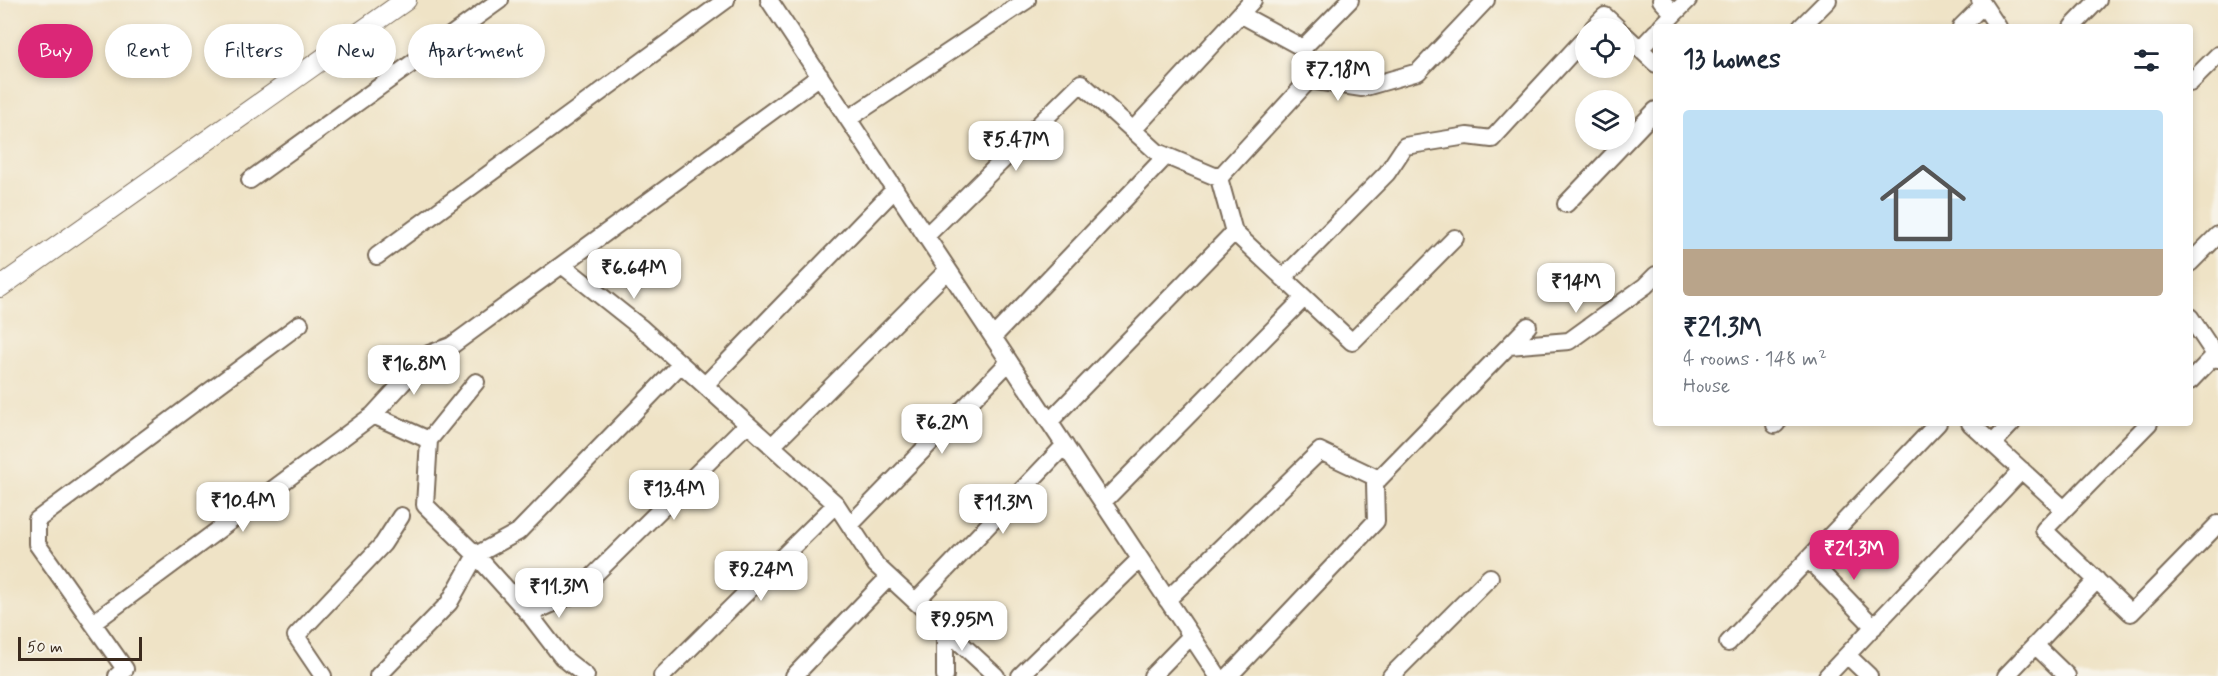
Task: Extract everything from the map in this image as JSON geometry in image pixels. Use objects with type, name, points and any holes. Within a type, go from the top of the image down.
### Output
[{"type":"street","points":[[0,287],[406,0]]},
{"type":"street","points":[[250,180],[500,0]]},
{"type":"street","points":[[377,256],[726,0]]},
{"type":"street","points":[[770,0],[1218,676]]},
{"type":"street","points":[[848,119],[1027,0]]},
{"type":"street","points":[[1133,130],[1253,0]]},
{"type":"street","points":[[1303,48],[1350,0]]},
{"type":"street","points":[[1309,80],[1362,88],[1418,72],[1486,0]]},
{"type":"street","points":[[1661,0],[1674,14]]},
{"type":"street","points":[[1664,24],[1688,0]]},
{"type":"street","points":[[1805,24],[1828,0]]},
{"type":"street","points":[[2076,24],[2098,0]]},
{"type":"street","points":[[1964,24],[1982,2],[1996,24]]},
{"type":"street","points":[[1240,14],[1303,48]]},
{"type":"street","points":[[1640,49],[1653,35]]},
{"type":"street","points":[[1635,44],[1653,61]]},
{"type":"street","points":[[1303,48],[1309,80]]},
{"type":"street","points":[[1283,278],[1387,173],[1405,146],[1467,136],[1492,139],[1575,49]]},
{"type":"street","points":[[2193,80],[2218,55]]},
{"type":"street","points":[[93,623],[373,415],[429,354],[451,346],[820,76]]},
{"type":"street","points":[[1219,178],[1309,80]]},
{"type":"street","points":[[926,236],[1081,83],[1157,152],[1219,178]]},
{"type":"street","points":[[1566,204],[1653,113]]},
{"type":"street","points":[[993,337],[1166,156]]},
{"type":"street","points":[[1219,178],[1234,232],[1352,342],[1455,238]]},
{"type":"street","points":[[705,385],[895,189]]},
{"type":"street","points":[[1049,422],[1234,232]]},
{"type":"street","points":[[2193,260],[2218,234]]},
{"type":"street","points":[[562,265],[681,364],[836,504],[876,565],[996,676]]},
{"type":"street","points":[[772,446],[948,270]]},
{"type":"street","points":[[1509,346],[1569,341],[1653,278]]},
{"type":"street","points":[[1102,502],[1304,298]]},
{"type":"street","points":[[2193,321],[2217,357],[2193,378]]},
{"type":"street","points":[[117,676],[125,669],[37,544],[37,520],[300,324]]},
{"type":"street","points":[[1229,676],[1376,522],[1375,483],[1528,326]]},
{"type":"street","points":[[850,525],[1009,362]]},
{"type":"street","points":[[378,676],[449,603],[476,555],[518,532],[681,364]]},
{"type":"street","points":[[476,382],[429,440],[424,505],[476,555],[529,614],[561,657],[586,676]]},
{"type":"street","points":[[373,415],[429,440]]},
{"type":"street","points":[[529,614],[576,593],[747,424]]},
{"type":"street","points":[[1728,643],[1935,426]]},
{"type":"street","points":[[1973,426],[2064,509]]},
{"type":"street","points":[[1993,443],[2009,426]]},
{"type":"street","points":[[2146,426],[2044,530],[2131,613],[2218,524]]},
{"type":"street","points":[[916,601],[1065,446]]},
{"type":"street","points":[[1167,600],[1320,451],[1379,479]]},
{"type":"street","points":[[1827,676],[2022,470]]},
{"type":"street","points":[[662,676],[836,504]]},
{"type":"street","points":[[323,676],[297,636],[383,544],[401,516]]},
{"type":"street","points":[[1020,676],[1140,559]]},
{"type":"street","points":[[1808,559],[1874,627]]},
{"type":"street","points":[[794,676],[889,577]]},
{"type":"street","points":[[1391,676],[1490,577]]},
{"type":"street","points":[[2006,676],[2097,580]]},
{"type":"street","points":[[945,628],[945,676]]},
{"type":"street","points":[[1152,676],[1191,636]]},
{"type":"street","points":[[2035,645],[2067,676]]},
{"type":"street","points":[[1847,655],[1869,676]]}]
